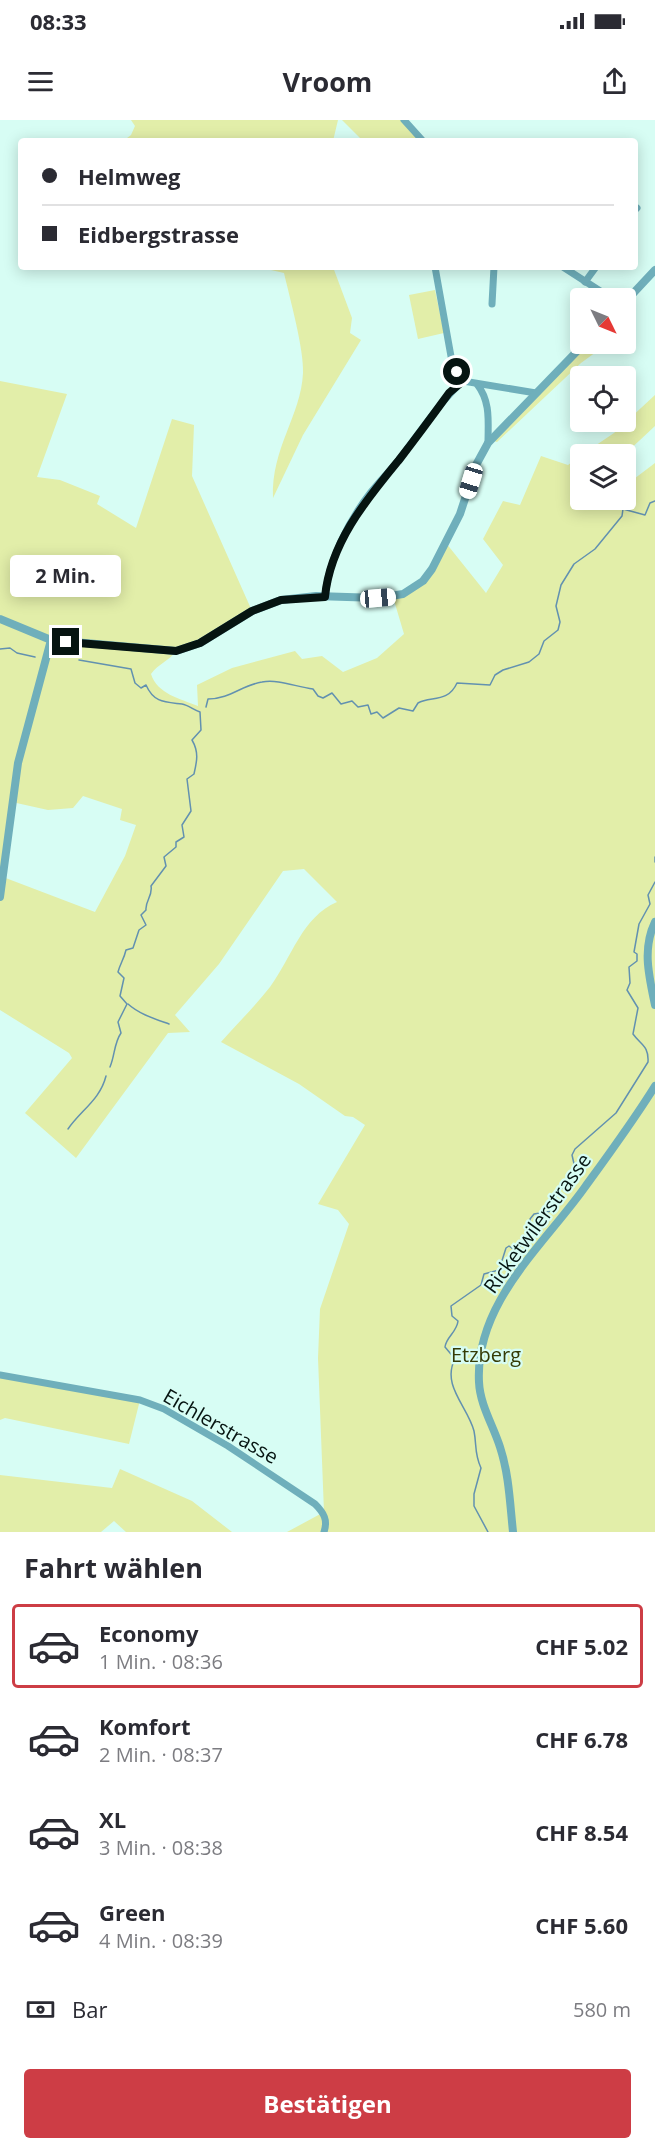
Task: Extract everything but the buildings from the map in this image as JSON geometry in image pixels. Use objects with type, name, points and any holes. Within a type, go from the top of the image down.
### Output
[{"type":"street","points":[[404,120],[420,138]]},
{"type":"street","points":[[436,270],[452,362],[463,381],[536,393]]},
{"type":"street","points":[[492,304],[494,270]]},
{"type":"street","points":[[567,270],[594,288]]},
{"type":"street","points":[[585,282],[594,270]]},
{"type":"street","points":[[636,290],[655,270]]},
{"type":"street","points":[[0,619],[51,640],[176,651],[200,643],[252,611],[281,600],[325,597],[393,597],[423,581],[460,514],[476,465],[488,443],[574,354]]},
{"type":"street","points":[[325,597],[330,568],[365,501],[449,393],[463,381]]},
{"type":"street","points":[[477,384],[483,391],[489,413],[488,443]]},
{"type":"street","points":[[0,897],[18,763],[51,640]]},
{"type":"street","points":[[655,922],[648,944],[647,961],[655,1005]]},
{"type":"street","name":"Ricketwilerstrasse","points":[[513,1532],[508,1485],[500,1448],[484,1407],[479,1382],[482,1345],[494,1311],[505,1291],[586,1186],[655,1086]]},
{"type":"street","name":"Eichlerstrasse","points":[[0,1376],[140,1400],[164,1409],[228,1446],[315,1504],[324,1512],[326,1525],[324,1532]]},
{"type":"green space","points":[[131,120],[338,120],[334,138],[127,138],[135,126]]},
{"type":"green space","points":[[342,120],[401,120],[417,138],[360,138]]},
{"type":"green space","points":[[271,270],[334,270],[352,318],[350,333],[361,340],[303,435],[273,498],[277,463],[297,404],[303,373],[296,324],[284,273]]},
{"type":"green space","points":[[435,290],[444,333],[418,339],[409,295]]},
{"type":"green space","points":[[574,354],[593,354],[578,366],[570,366],[570,373],[497,442],[491,440]]},
{"type":"green space","name":"Etzberg","points":[[0,381],[67,394],[37,477],[60,480],[100,496],[97,504],[136,528],[172,419],[194,425],[192,476],[252,611],[176,651],[151,674],[154,681],[164,691],[198,706],[197,685],[232,668],[295,651],[302,659],[322,656],[343,672],[377,658],[404,634],[393,597],[416,587],[446,543],[486,593],[503,565],[483,539],[503,501],[520,505],[541,456],[568,465],[570,464],[570,510],[636,510],[636,477],[655,463],[655,1532],[287,1532],[324,1512],[318,1358],[320,1309],[349,1224],[338,1210],[318,1204],[365,1125],[353,1117],[345,1116],[299,1084],[221,1042],[270,987],[315,917],[337,902],[304,869],[283,871],[219,964],[175,1015],[190,1032],[168,1033],[76,1158],[25,1113],[72,1058],[69,1053],[0,1010]],"holes":[[[83,796],[122,809],[120,820],[136,825],[125,856],[95,912],[3,877],[12,802],[48,810],[73,808]]]},
{"type":"green space","points":[[655,395],[655,426],[636,444],[598,444],[615,432],[636,432],[636,413]]},
{"type":"green space","points":[[0,1375],[140,1400],[129,1444],[5,1418],[0,1420]]},
{"type":"green space","points":[[120,1469],[192,1501],[232,1532],[126,1532],[114,1521],[101,1532],[0,1532],[0,1475],[112,1488]]},
{"type":"waterway","points":[[206,707],[208,699],[223,697],[262,682],[275,682],[313,689],[318,696],[323,698],[332,693],[341,704],[352,701],[358,707],[368,705],[371,714],[377,712],[383,718],[399,708],[413,711],[418,703],[449,694],[457,683],[490,685],[495,675],[503,670],[529,662],[539,654],[544,641],[558,630],[560,622],[556,606],[561,585],[574,564],[595,549],[622,516],[623,509],[645,515],[650,503],[655,501]]},
{"type":"waterway","points":[[0,649],[10,648],[17,653],[35,657]]},
{"type":"waterway","points":[[79,660],[131,669],[135,683],[141,688],[146,685],[156,698],[184,705],[200,712],[201,730],[192,740],[196,753],[196,765],[194,774],[187,779],[191,811],[182,825],[184,837],[176,842],[176,847],[164,857],[166,866],[151,886],[146,910],[141,915],[146,925],[139,930],[133,948],[126,950],[118,972],[124,978],[120,996],[127,1004],[118,1022],[121,1033],[110,1067]]},
{"type":"waterway","points":[[655,857],[655,862]]},
{"type":"waterway","points":[[488,1532],[474,1506],[474,1494],[481,1468],[476,1454],[474,1431],[453,1387],[451,1378],[455,1359],[445,1347],[458,1321],[452,1316],[451,1306],[481,1285],[484,1274],[499,1270],[506,1248],[509,1246],[513,1249],[519,1248],[528,1234],[530,1219],[534,1214],[552,1211],[557,1192],[577,1177],[572,1155],[575,1149],[616,1113],[648,1062],[646,1049],[633,1034],[638,1008],[627,990],[630,983],[629,967],[637,961],[637,954],[634,952],[639,924],[650,904],[648,895],[655,882]]},
{"type":"waterway","points":[[128,1004],[142,1013],[169,1024]]},
{"type":"waterway","points":[[68,1129],[95,1098],[106,1076]]},
{"type":"route","points":[[66,642],[159,652],[176,651],[200,643],[252,611],[281,600],[325,597],[330,568],[354,517],[370,493],[399,460],[449,393],[463,381],[457,372]]}]
